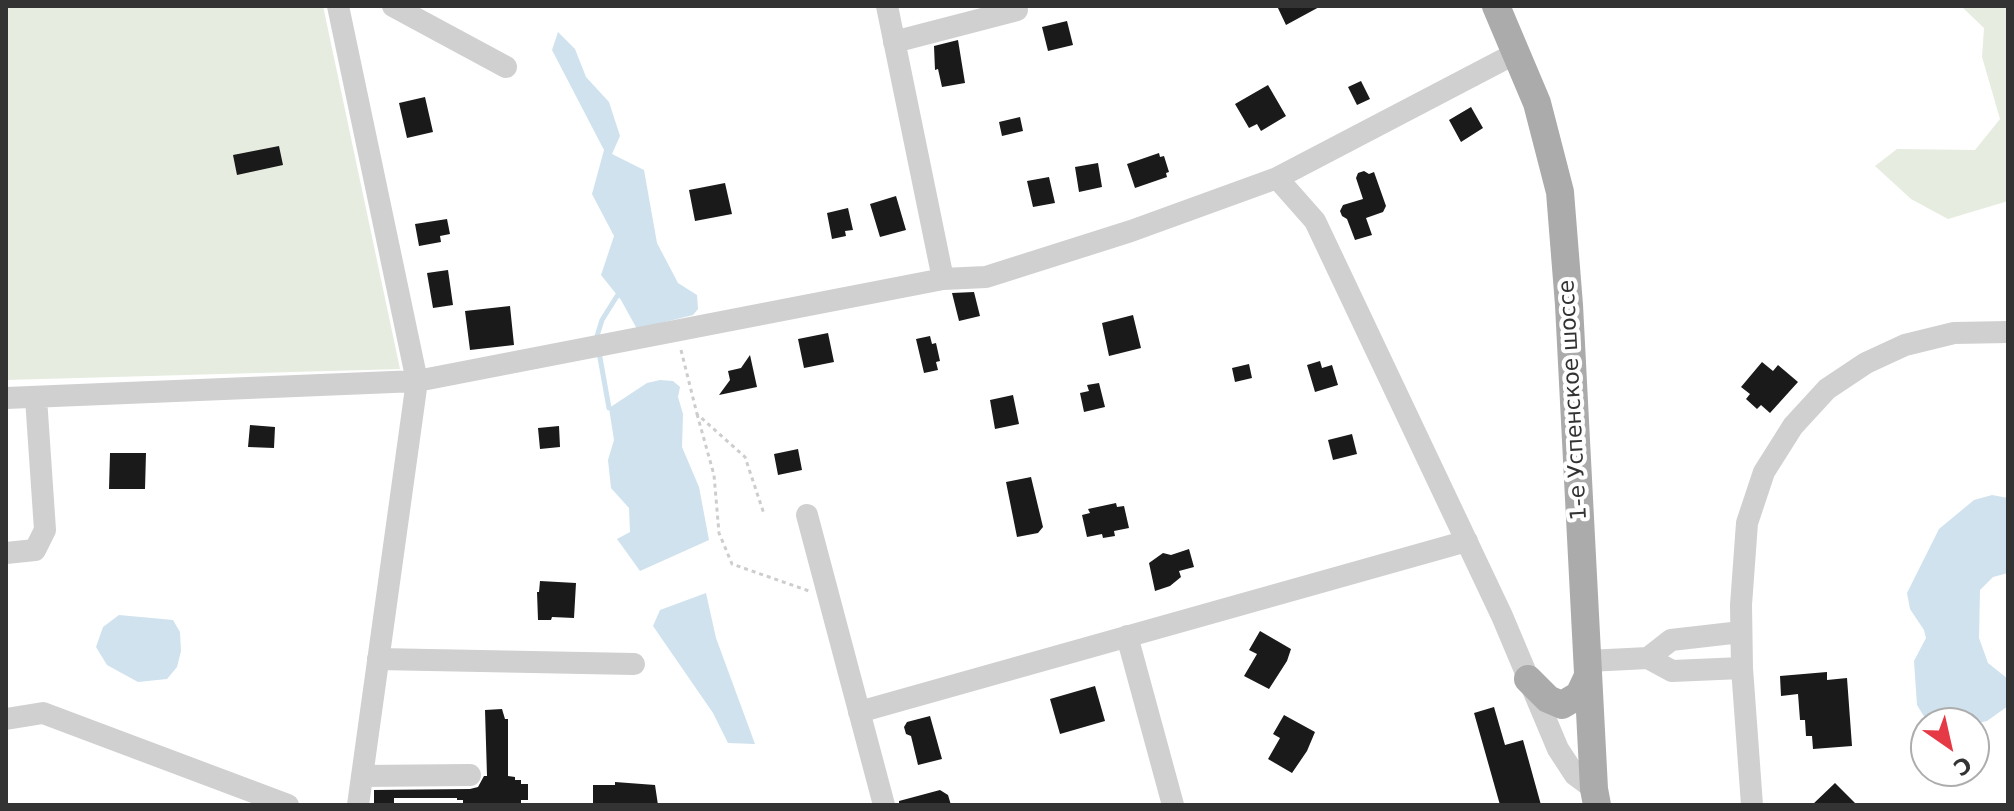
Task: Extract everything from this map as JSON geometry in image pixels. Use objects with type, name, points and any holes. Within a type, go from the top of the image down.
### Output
[{"type":"main road","name":"1-е Успенское шоссе","points":[[1496,6],[1537,103],[1560,192],[1596,797]]},
{"type":"main road","points":[[1528,679],[1548,699],[1562,705],[1579,695],[1588,669]]},
{"type":"street","points":[[338,6],[417,381],[358,805]]},
{"type":"street","points":[[393,6],[506,67]]},
{"type":"street","points":[[887,6],[943,279]]},
{"type":"street","points":[[894,42],[1017,10]]},
{"type":"street","points":[[6,398],[417,381],[943,279],[986,277],[1131,231],[1277,178],[1518,52]]},
{"type":"street","points":[[1277,178],[1315,221],[1467,541],[1558,749],[1575,775],[1596,797]]},
{"type":"street","points":[[1752,805],[1741,632],[1747,523],[1764,472],[1793,426],[1827,389],[1866,363],[1905,345],[1954,333],[2008,332]]},
{"type":"street","points":[[6,553],[35,550],[45,530],[36,398]]},
{"type":"street","points":[[807,515],[884,805]]},
{"type":"street","points":[[859,712],[1467,541]]},
{"type":"street","points":[[1588,669],[1648,658],[1671,640],[1741,632]]},
{"type":"street","points":[[1127,636],[1173,805]]},
{"type":"street","points":[[1648,658],[1672,671],[1742,668]]},
{"type":"street","points":[[378,659],[634,664]]},
{"type":"street","points":[[6,719],[43,713],[284,804]]},
{"type":"street","points":[[362,776],[470,775]]},
{"type":"path","points":[[677,330],[714,475],[719,533],[732,564],[829,598]]},
{"type":"path","points":[[697,414],[745,457],[764,514]]},
{"type":"shaded area","points":[[6,6],[323,6],[400,369],[6,380]]},
{"type":"shaded area","points":[[1961,6],[2008,6],[2008,201],[1948,219],[1911,199],[1875,166],[1897,149],[1975,150],[2000,119],[1982,57],[1984,28]]},
{"type":"water","points":[[558,32],[575,49],[586,77],[609,102],[620,136],[612,154],[644,170],[657,243],[678,283],[697,295],[698,309],[693,315],[637,329],[621,300],[601,275],[614,236],[592,194],[604,150],[552,50]]},
{"type":"water","points":[[673,381],[680,387],[682,447],[699,487],[709,540],[640,571],[617,539],[630,532],[629,508],[611,488],[608,460],[614,440],[609,408],[647,383]]},
{"type":"water","points":[[1992,495],[2008,498],[2008,573],[1993,577],[1980,590],[1979,638],[1988,663],[2008,679],[2008,706],[1990,719],[1990,707],[1918,707],[1914,661],[1926,638],[1910,609],[1907,593],[1939,529],[1974,500]]},
{"type":"water","points":[[706,593],[716,638],[755,744],[728,743],[713,713],[653,626],[660,610]]},
{"type":"water","points":[[119,615],[173,620],[180,632],[181,651],[177,667],[167,679],[138,682],[107,665],[96,647],[103,627]]},
{"type":"building","points":[[1277,6],[1321,6],[1286,25]]},
{"type":"building","points":[[1067,21],[1073,45],[1048,51],[1042,27]]},
{"type":"building","points":[[958,40],[965,83],[942,87],[938,69],[935,70],[934,46]]},
{"type":"building","points":[[1361,81],[1370,99],[1357,105],[1348,87]]},
{"type":"building","points":[[1268,85],[1286,116],[1261,131],[1257,124],[1249,128],[1235,104]]},
{"type":"building","points":[[425,97],[433,132],[407,138],[399,103]]},
{"type":"building","points":[[1471,107],[1483,128],[1461,142],[1449,120]]},
{"type":"building","points":[[1020,117],[1023,131],[1002,136],[999,122]]},
{"type":"building","points":[[279,146],[283,165],[237,175],[233,155]]},
{"type":"building","points":[[1159,153],[1160,157],[1164,156],[1169,172],[1166,173],[1167,177],[1135,188],[1127,164]]},
{"type":"building","points":[[1098,163],[1102,187],[1079,192],[1075,167]]},
{"type":"building","points":[[1364,171],[1369,174],[1374,172],[1386,206],[1383,212],[1366,218],[1372,235],[1355,240],[1347,219],[1340,211],[1343,205],[1363,199],[1356,178],[1358,173]]},
{"type":"building","points":[[1049,177],[1055,203],[1033,207],[1027,181]]},
{"type":"building","points":[[725,183],[732,214],[695,221],[689,190]]},
{"type":"building","points":[[896,196],[906,230],[880,237],[870,204]]},
{"type":"building","points":[[848,208],[853,230],[845,231],[846,236],[832,239],[827,213]]},
{"type":"building","points":[[447,219],[450,234],[440,236],[441,242],[419,246],[415,224]]},
{"type":"building","points":[[448,270],[453,305],[433,308],[427,273]]},
{"type":"building","points":[[974,292],[980,316],[959,321],[952,293]]},
{"type":"building","points":[[510,306],[514,345],[470,350],[465,311]]},
{"type":"building","points":[[1133,315],[1141,348],[1109,356],[1102,323]]},
{"type":"building","points":[[828,333],[834,362],[804,368],[798,339]]},
{"type":"building","points":[[930,336],[932,344],[936,343],[940,361],[936,362],[938,370],[924,373],[916,339]]},
{"type":"building","points":[[750,355],[757,387],[719,395],[730,380],[728,371],[741,368]]},
{"type":"building","points":[[1320,361],[1322,368],[1332,365],[1338,385],[1315,392],[1307,365]]},
{"type":"building","points":[[1762,362],[1773,371],[1778,365],[1798,382],[1770,413],[1761,405],[1757,409],[1746,399],[1750,394],[1741,387]]},
{"type":"building","points":[[1249,364],[1252,378],[1235,382],[1232,368]]},
{"type":"building","points":[[1099,383],[1105,407],[1084,412],[1080,393],[1089,391],[1087,385]]},
{"type":"building","points":[[1013,395],[1019,424],[995,429],[990,400]]},
{"type":"building","points":[[250,425],[275,427],[274,448],[248,447]]},
{"type":"building","points":[[559,426],[560,447],[540,449],[538,428]]},
{"type":"building","points":[[1352,434],[1357,454],[1333,460],[1328,440]]},
{"type":"building","points":[[798,449],[802,470],[778,475],[774,454]]},
{"type":"building","points":[[110,453],[146,453],[145,489],[109,489]]},
{"type":"building","points":[[1031,477],[1043,527],[1038,533],[1017,537],[1006,482]]},
{"type":"building","points":[[1116,503],[1117,507],[1124,506],[1129,528],[1114,531],[1115,536],[1103,538],[1102,534],[1087,537],[1082,515],[1090,513],[1088,509]]},
{"type":"building","points":[[1189,549],[1194,567],[1179,571],[1181,577],[1170,586],[1155,591],[1149,563],[1163,553],[1171,555]]},
{"type":"building","points":[[540,581],[576,583],[574,618],[538,620],[537,592]]},
{"type":"building","points":[[1260,631],[1291,649],[1269,689],[1244,676],[1257,654],[1249,650]]},
{"type":"building","points":[[1827,672],[1827,680],[1847,678],[1852,746],[1813,749],[1812,736],[1806,736],[1805,720],[1800,720],[1798,694],[1781,696],[1780,676]]},
{"type":"building","points":[[1095,686],[1105,721],[1060,734],[1050,699]]},
{"type":"building","points":[[1494,707],[1505,745],[1523,740],[1541,805],[1500,805],[1474,713]]},
{"type":"building","points":[[502,709],[505,719],[508,719],[508,776],[521,780],[521,784],[528,784],[528,800],[521,800],[521,805],[463,805],[463,800],[457,798],[394,798],[394,805],[374,805],[374,790],[478,787],[487,776],[485,710]]},
{"type":"building","points":[[1284,715],[1315,732],[1292,773],[1268,759],[1280,738],[1273,734]]},
{"type":"building","points":[[930,716],[942,759],[918,765],[911,736],[906,734],[904,727],[907,722]]},
{"type":"building","points":[[615,782],[655,785],[658,805],[593,805],[593,785],[615,785]]},
{"type":"building","points":[[1835,783],[1857,805],[1812,805]]},
{"type":"building","points":[[940,790],[948,795],[951,805],[899,805],[899,801]]},
{"type":"waterway","points":[[597,336],[602,320],[617,296]]},
{"type":"waterway","points":[[599,352],[609,408]]}]
